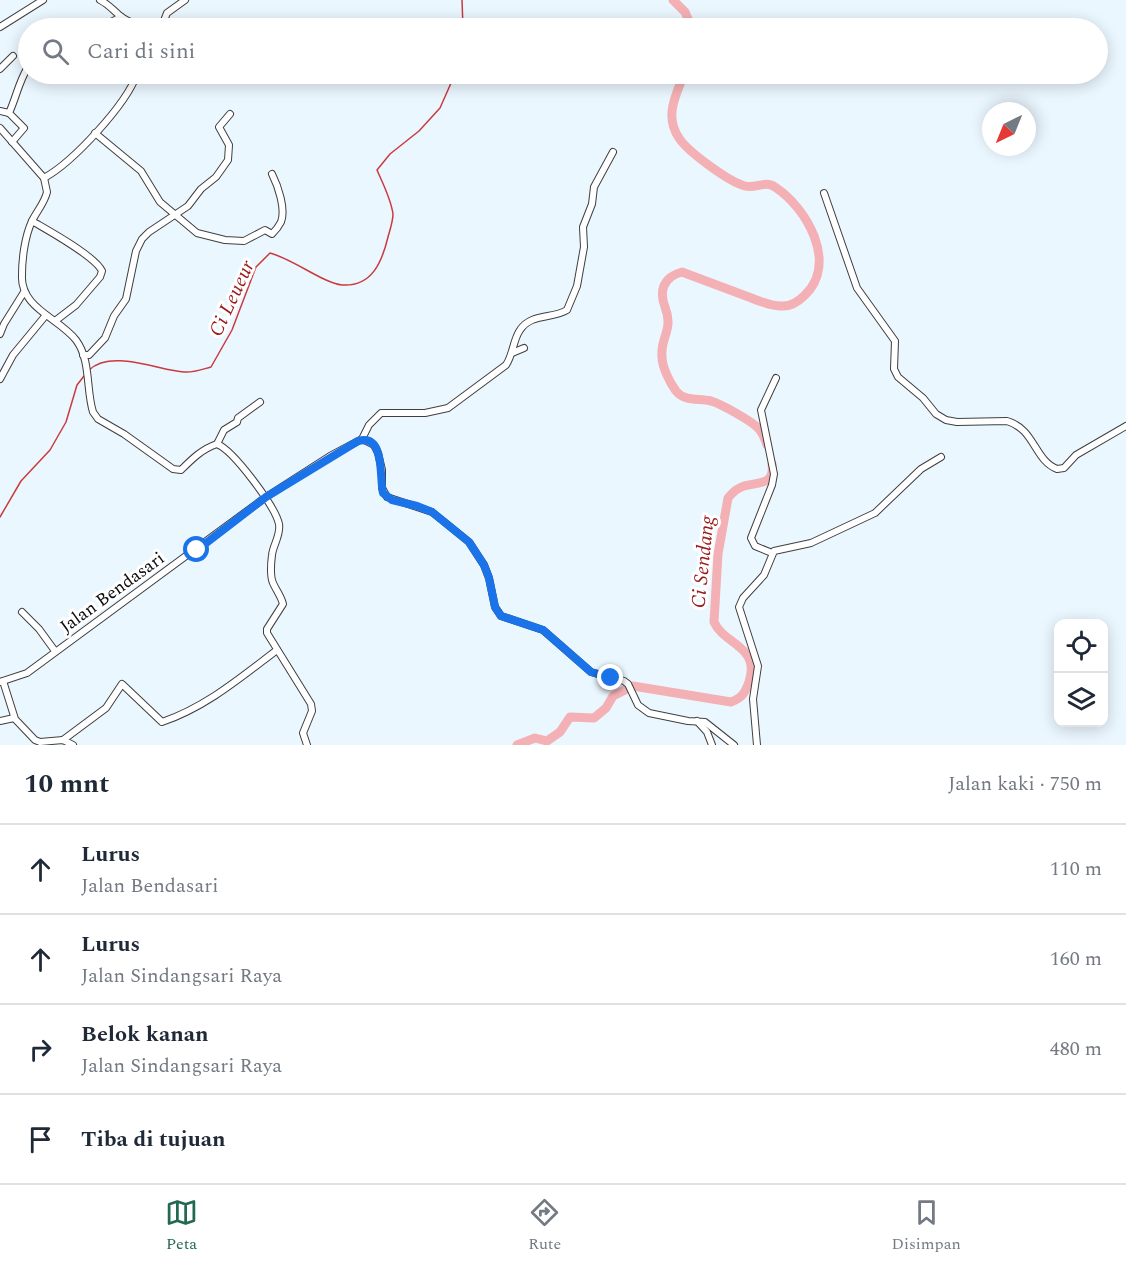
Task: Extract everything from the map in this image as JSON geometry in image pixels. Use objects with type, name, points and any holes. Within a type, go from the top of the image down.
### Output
[{"type":"street","points":[[0,27],[43,0]]},
{"type":"street","points":[[100,0],[121,17]]},
{"type":"street","points":[[165,18],[167,13],[185,0]]},
{"type":"street","points":[[0,69],[13,56]]},
{"type":"street","points":[[9,113],[20,84]]},
{"type":"street","points":[[44,178],[64,165],[95,133],[129,92],[133,84]]},
{"type":"street","points":[[0,111],[9,113],[24,128],[12,142]]},
{"type":"street","points":[[84,356],[89,355],[105,339],[114,316],[126,299],[136,251],[142,239],[188,206],[201,189],[215,178],[228,160],[229,145],[219,127],[230,114]]},
{"type":"street","points":[[0,128],[44,178],[47,195],[32,221],[21,277],[24,292],[46,315],[76,340],[84,356],[93,412],[98,419],[124,434],[173,469],[181,470],[197,455],[217,444],[226,427],[237,422],[238,418],[260,402]]},
{"type":"street","points":[[95,133],[141,171],[160,202],[197,233],[225,240],[244,241],[264,230],[272,234],[279,225],[281,218],[279,189],[272,174]]},
{"type":"street","points":[[613,152],[594,187],[592,204],[584,227],[584,247],[577,285],[569,307],[563,312],[526,323],[518,333],[506,365],[448,408],[425,413],[381,413],[369,425],[362,440],[374,445],[378,453],[382,470],[382,488],[387,497],[432,512],[469,542],[484,565],[495,607],[501,616],[543,630],[591,672],[620,679],[628,684],[638,705],[649,713],[708,723],[734,745]]},
{"type":"street","points":[[824,193],[857,288],[895,340],[896,372],[903,382],[918,394],[936,414],[946,420],[957,422],[1007,421],[1013,423],[1024,429],[1046,461],[1057,469],[1064,468],[1076,455],[1125,425]]},
{"type":"street","points":[[32,221],[97,263],[102,272],[76,305],[55,321]]},
{"type":"street","points":[[0,334],[24,292]]},
{"type":"street","points":[[0,379],[13,355],[46,315]]},
{"type":"street","points":[[512,353],[524,348]]},
{"type":"street","points":[[772,553],[755,546],[751,538],[772,485],[774,474],[761,410],[776,378]]},
{"type":"street","name":"Jalan Bendasari","points":[[2,681],[27,673],[266,497],[330,456],[362,440]]},
{"type":"street","points":[[217,444],[231,453],[266,497],[279,527],[272,555],[271,576],[283,604],[267,631],[311,704],[312,711],[303,733],[307,745]]},
{"type":"street","points":[[757,745],[753,699],[758,666],[739,608],[743,598],[764,575],[772,553],[778,549],[816,542],[875,513],[921,469],[941,457]]},
{"type":"street","points":[[22,612],[39,629],[55,651]]},
{"type":"street","points":[[63,740],[106,708],[122,684],[162,722],[186,714],[210,700],[277,650]]},
{"type":"street","points":[[2,681],[14,718],[33,738],[40,742],[63,740],[73,745]]},
{"type":"street","points":[[0,721],[14,718]]},
{"type":"street","points":[[698,721],[707,732],[712,745]]},
{"type":"street","points":[[33,738],[36,745]]},
{"type":"waterway","name":"Ci Leueur","points":[[462,0],[463,18]]},
{"type":"waterway","name":"Ci Sendang","points":[[673,0],[688,18]]},
{"type":"waterway","name":"Ci Leueur","points":[[89,370],[109,361],[135,362],[184,372],[211,367],[232,330],[256,267],[270,253],[317,276],[342,285],[352,285],[368,277],[379,264],[393,217],[389,197],[377,170],[390,154],[419,131],[440,108],[451,84]]},
{"type":"waterway","name":"Ci Sendang","points":[[680,84],[673,106],[672,122],[683,144],[729,179],[749,187],[771,185],[787,196],[807,222],[818,252],[819,268],[814,282],[802,298],[788,306],[763,302],[682,272],[670,277],[664,285],[662,295],[668,322],[662,361],[674,388],[683,397],[711,401],[743,417],[759,429],[767,445]]},
{"type":"waterway","name":"Ci Leueur","points":[[0,517],[21,481],[50,450],[66,422],[77,385],[84,376]]},
{"type":"waterway","name":"Ci Sendang","points":[[517,745],[535,738],[547,741],[560,732],[570,717],[594,718],[606,708],[613,696],[633,686],[731,702],[743,695],[749,682],[750,661],[746,653],[725,636],[714,622],[718,554],[728,498],[741,487],[768,480],[771,476],[772,464]]},
{"type":"route","points":[[197,550],[266,497],[330,456],[350,444],[362,440],[369,441],[378,453],[382,470],[383,493],[392,500],[432,512],[469,542],[484,565],[495,607],[501,616],[543,630],[591,672],[611,678]]}]
